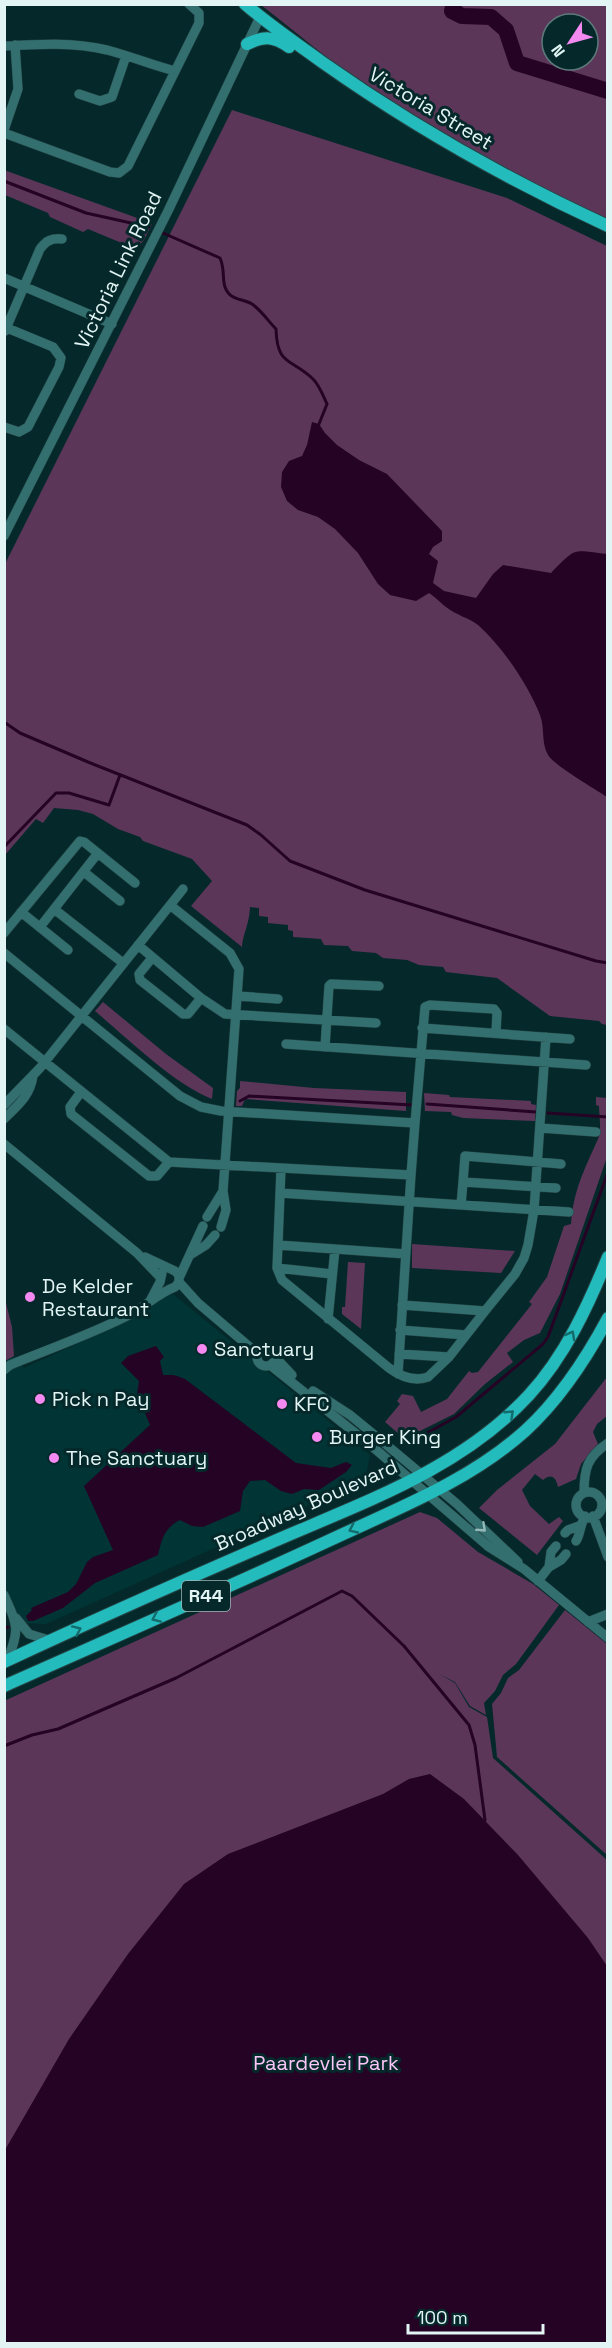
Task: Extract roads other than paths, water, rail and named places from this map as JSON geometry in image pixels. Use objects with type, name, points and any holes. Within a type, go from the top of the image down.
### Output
[{"type":"main road","name":"Victoria Street","points":[[245,4],[260,18],[400,116],[461,152],[542,195],[608,226]]},
{"type":"main road","points":[[247,45],[260,38],[274,38],[306,58],[328,66]]},
{"type":"main road","name":"Broadway Boulevard","points":[[6,1661],[271,1542],[390,1492],[457,1454],[491,1430],[539,1384],[583,1314],[607,1261]]},
{"type":"main road","name":"Broadway Boulevard","points":[[4,1686],[433,1492],[500,1451],[542,1415],[583,1362],[608,1318]]},
{"type":"street","points":[[15,45],[18,89],[4,132],[110,172],[119,173],[128,166],[200,20],[197,10],[189,4]]},
{"type":"street","name":"Victoria Link Road","points":[[4,536],[112,324],[260,18]]},
{"type":"street","points":[[4,46],[74,45],[109,51],[175,71]]},
{"type":"street","points":[[79,94],[100,101],[112,97],[126,56]]},
{"type":"street","points":[[4,426],[19,432],[28,427],[59,367],[61,358],[53,346],[6,330],[45,242],[54,238],[62,239]]},
{"type":"street","points":[[4,278],[112,324]]},
{"type":"street","points":[[4,933],[78,842],[84,842],[135,883]]},
{"type":"street","points":[[40,927],[98,853]]},
{"type":"street","points":[[84,872],[120,901]]},
{"type":"street","points":[[4,1105],[23,1083],[33,1076],[183,889]]},
{"type":"street","points":[[169,1269],[206,1245],[218,1231],[226,1210],[223,1191],[239,969],[234,957],[170,905]]},
{"type":"street","points":[[54,909],[123,963]]},
{"type":"street","points":[[21,912],[68,950]]},
{"type":"street","points":[[138,945],[218,1011],[237,1016],[376,1023]]},
{"type":"street","points":[[4,953],[186,1101],[201,1107],[230,1111],[415,1124]]},
{"type":"street","points":[[152,958],[139,974],[140,980],[183,1014],[188,1014],[201,998]]},
{"type":"street","points":[[325,1047],[329,986],[331,984],[379,986]]},
{"type":"street","points":[[238,996],[278,999]]},
{"type":"street","points":[[398,1374],[424,1008],[430,1005],[494,1009],[497,1013],[495,1032]]},
{"type":"street","points":[[422,1028],[570,1039]]},
{"type":"street","points":[[5,1032],[169,1162],[411,1176]]},
{"type":"street","points":[[281,1169],[277,1269],[282,1280],[398,1374],[422,1379],[428,1377],[466,1335],[515,1274],[524,1258],[534,1210],[546,1037]]},
{"type":"street","points":[[286,1044],[586,1065]]},
{"type":"street","points":[[6,1115],[23,1102],[31,1089],[33,1076]]},
{"type":"street","points":[[81,1092],[70,1107],[71,1114],[148,1176],[157,1176],[169,1162]]},
{"type":"street","points":[[540,1128],[596,1132]]},
{"type":"street","points":[[6,1147],[137,1253],[170,1283],[238,1335],[261,1351],[272,1350],[272,1361],[395,1468],[416,1478]]},
{"type":"street","points":[[461,1206],[465,1156],[561,1164]]},
{"type":"street","points":[[463,1182],[556,1188]]},
{"type":"street","points":[[4,1370],[148,1305],[170,1283],[187,1258],[223,1191]]},
{"type":"street","points":[[280,1193],[569,1212]]},
{"type":"street","points":[[278,1245],[406,1254]]},
{"type":"street","points":[[328,1319],[335,1249]]},
{"type":"street","points":[[137,1253],[169,1269]]},
{"type":"street","points":[[169,1269],[170,1283]]},
{"type":"street","points":[[277,1269],[332,1274]]},
{"type":"street","points":[[402,1305],[485,1311]]},
{"type":"street","points":[[400,1330],[466,1335]]},
{"type":"street","points":[[261,1351],[260,1363],[272,1361],[350,1415],[416,1478],[513,1555],[524,1569],[608,1638]]},
{"type":"street","points":[[399,1354],[448,1357]]},
{"type":"street","points":[[584,1493],[584,1472],[587,1465],[595,1453],[608,1443]]},
{"type":"street","points":[[566,1533],[579,1526],[589,1516],[599,1512],[604,1505],[596,1494],[584,1493],[578,1498],[576,1506],[580,1513],[589,1516],[608,1557]]},
{"type":"street","points":[[576,1541],[579,1526]]},
{"type":"street","points":[[549,1567],[551,1552],[556,1546]]},
{"type":"street","points":[[538,1581],[549,1567],[566,1554]]},
{"type":"street","points":[[4,1595],[13,1613],[29,1634],[52,1641]]},
{"type":"street","points":[[6,1661],[17,1635],[13,1613]]},
{"type":"street","points":[[588,1622],[608,1614]]},
{"type":"waterway","points":[[454,4],[452,11],[462,16],[491,17],[506,30],[517,63],[608,91]]},
{"type":"waterway","points":[[4,181],[86,213],[149,227]]},
{"type":"waterway","points":[[163,233],[220,258],[227,292],[259,309],[276,329],[282,356],[305,372],[318,385],[327,404],[319,424]]},
{"type":"waterway","points":[[4,722],[20,733],[88,762],[247,825],[290,861],[365,890],[608,963]]},
{"type":"waterway","points":[[4,847],[56,793],[69,793],[109,805],[120,775]]},
{"type":"waterway","points":[[240,1101],[249,1096],[412,1105]]},
{"type":"waterway","points":[[427,1104],[536,1112]]},
{"type":"waterway","points":[[548,1113],[608,1117]]},
{"type":"waterway","points":[[409,1443],[456,1417],[543,1344],[548,1337],[608,1172]]},
{"type":"waterway","points":[[4,1746],[32,1735],[58,1729],[176,1678],[342,1591],[352,1596],[404,1646],[469,1725],[475,1745],[485,1820]]},
{"type":"waterway","points":[[4,1629],[8,1627]]},
{"type":"place","name":"De Kelder Restaurant","points":[[30,1297]]},
{"type":"place","name":"Sanctuary","points":[[202,1349]]},
{"type":"place","name":"Pick n Pay","points":[[40,1399]]},
{"type":"place","name":"KFC","points":[[282,1404]]},
{"type":"place","name":"Burger King","points":[[317,1437]]},
{"type":"place","name":"The Sanctuary","points":[[54,1458]]},
{"type":"park label","name":"Paardevlei Park","points":[[326,2063]]}]
